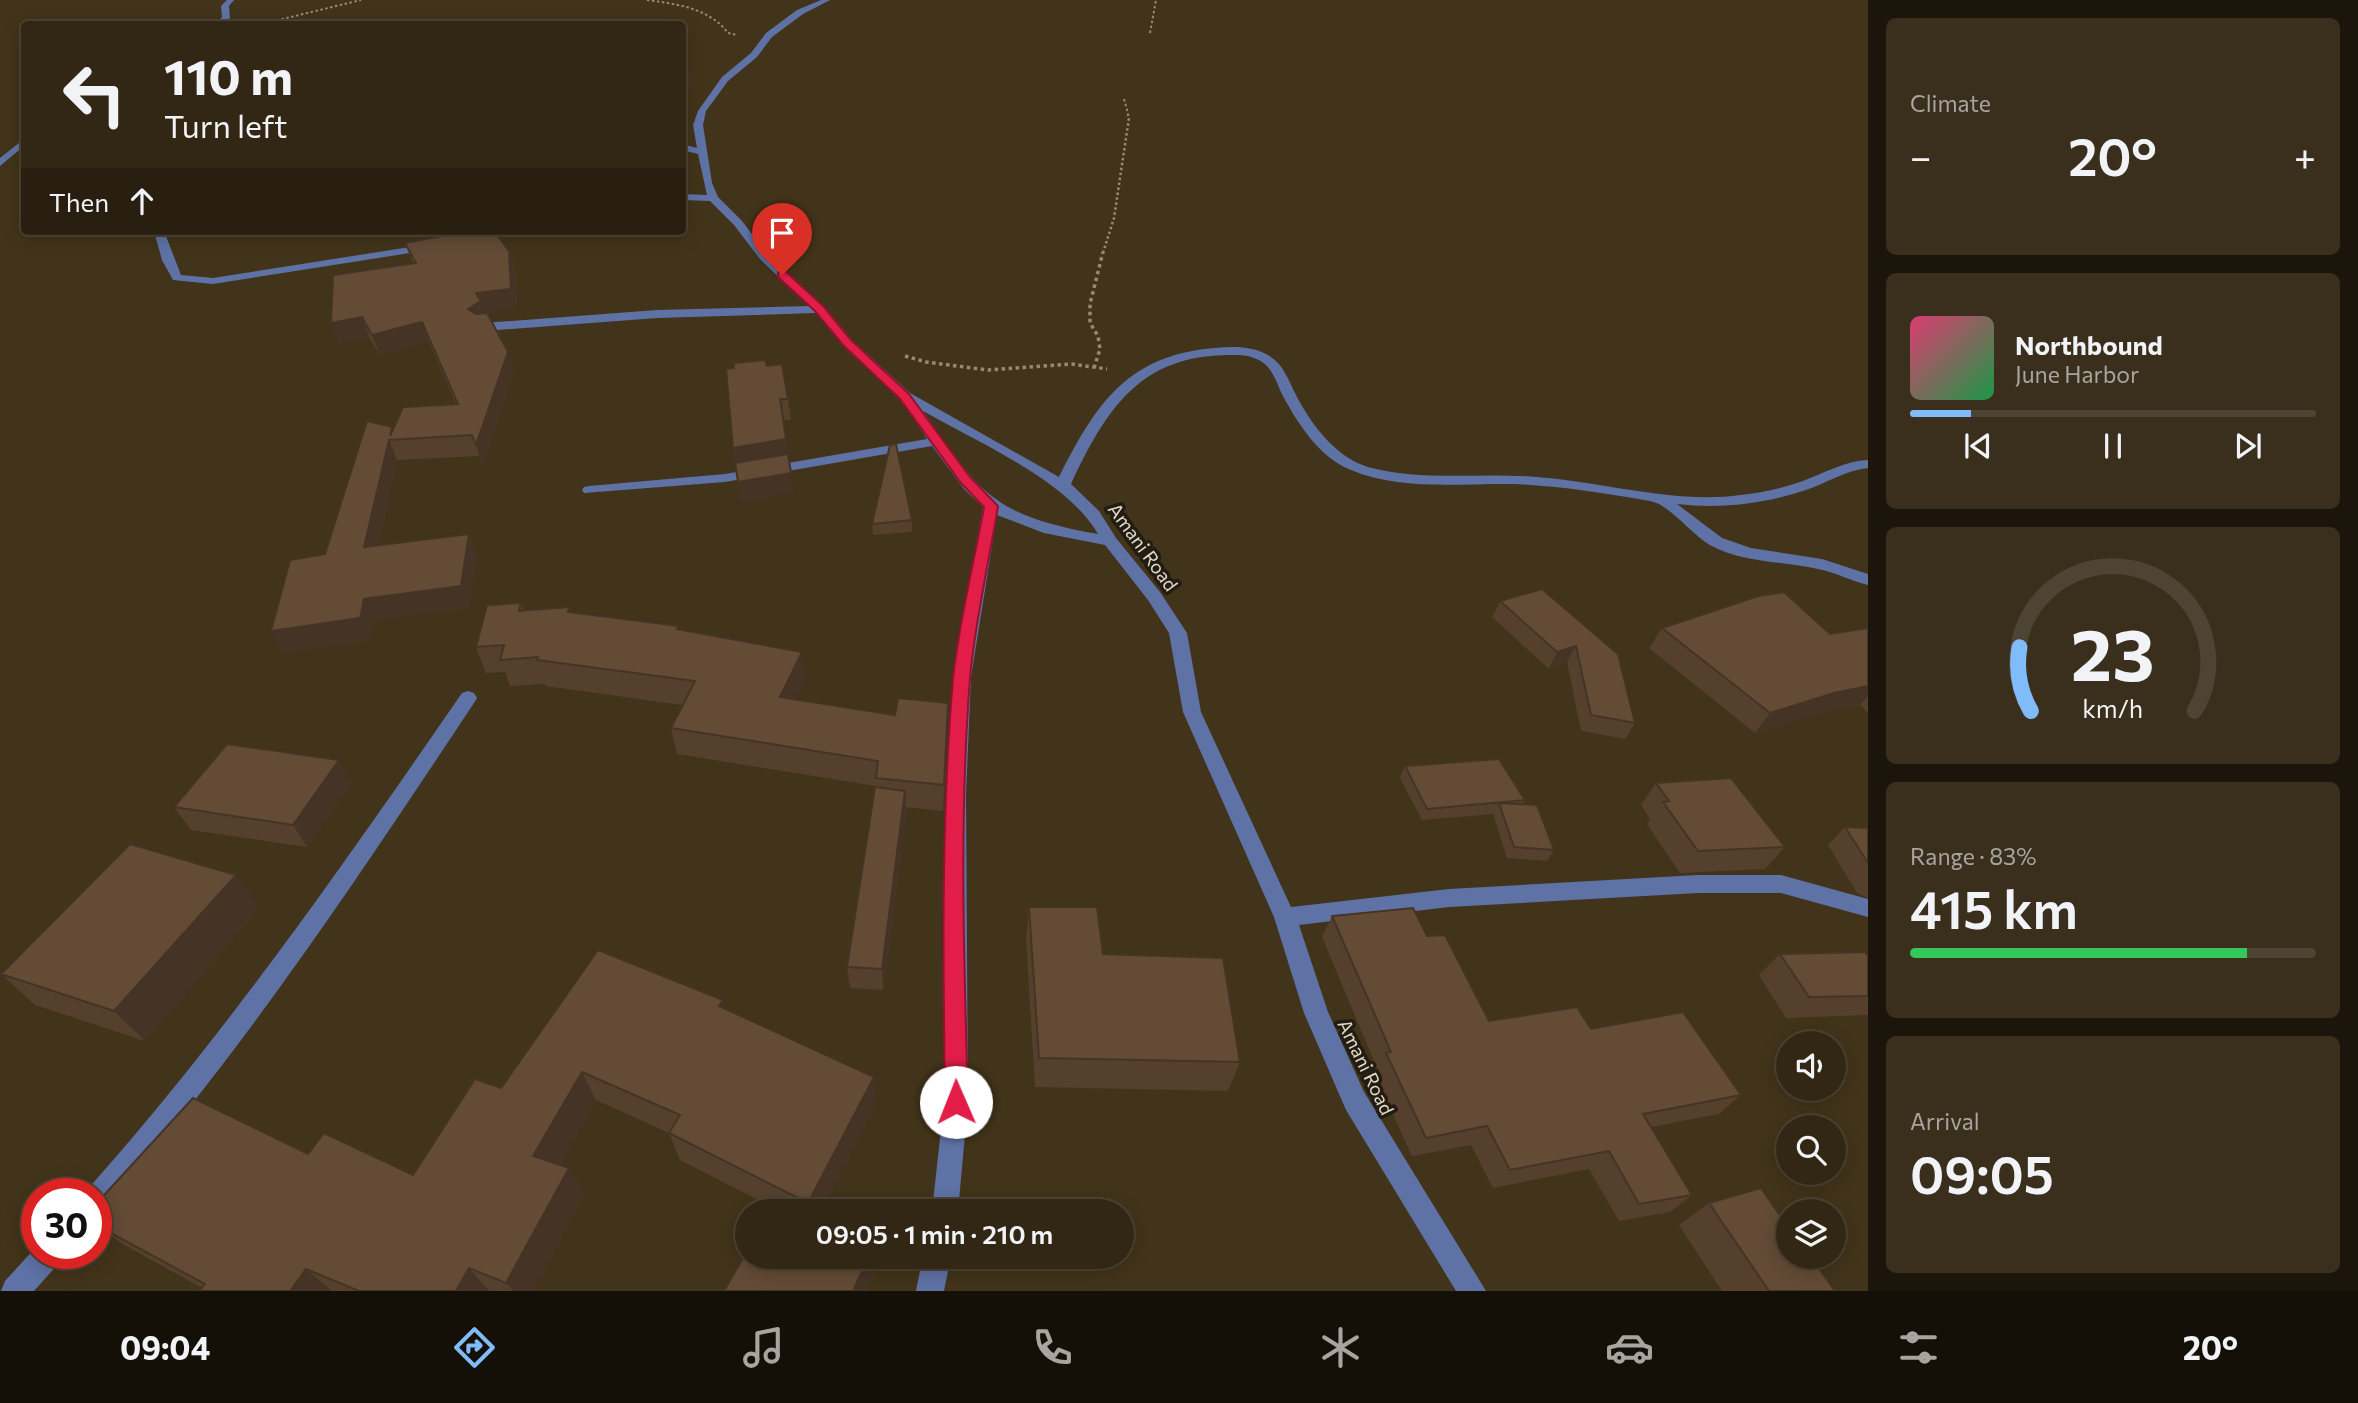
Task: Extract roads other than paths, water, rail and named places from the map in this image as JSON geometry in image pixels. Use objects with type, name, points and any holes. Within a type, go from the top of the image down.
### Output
[{"type":"street","points":[[222,21],[226,18],[225,6],[231,0]]},
{"type":"street","name":"Amani Road","points":[[827,0],[800,12],[765,39],[754,55],[725,79],[702,111],[698,125],[706,183],[713,198],[738,223],[764,257],[819,309],[847,342],[905,396],[1063,485],[1094,514],[1110,541],[1146,584],[1178,633],[1192,712],[1285,917],[1316,1013],[1355,1101],[1472,1291]]},
{"type":"street","points":[[0,163],[21,145]]},
{"type":"street","points":[[686,148],[702,152]]},
{"type":"street","points":[[686,197],[713,198]]},
{"type":"street","points":[[160,235],[163,255],[177,278],[192,281],[257,275],[491,235]]},
{"type":"street","points":[[483,327],[657,314],[819,309]]},
{"type":"street","points":[[1063,485],[1105,405],[1128,381],[1177,359],[1240,351],[1260,355],[1275,367],[1292,400],[1322,443],[1346,462],[1364,471],[1393,476],[1536,481],[1702,502],[1769,497],[1818,481],[1851,465],[1868,464]]},
{"type":"street","points":[[905,396],[966,480],[991,506],[1057,532],[1110,541]]},
{"type":"street","points":[[589,490],[725,478],[938,441]]},
{"type":"street","points":[[1658,497],[1716,542],[1749,553],[1822,564],[1868,580]]},
{"type":"street","points":[[946,1199],[956,1102],[956,795],[962,677],[991,506]]},
{"type":"street","points":[[112,1181],[160,1126],[303,937],[468,698]]},
{"type":"street","points":[[1285,917],[1449,898],[1698,884],[1781,884],[1868,908]]},
{"type":"street","points":[[16,1291],[35,1269]]},
{"type":"street","points":[[930,1291],[934,1269]]}]
